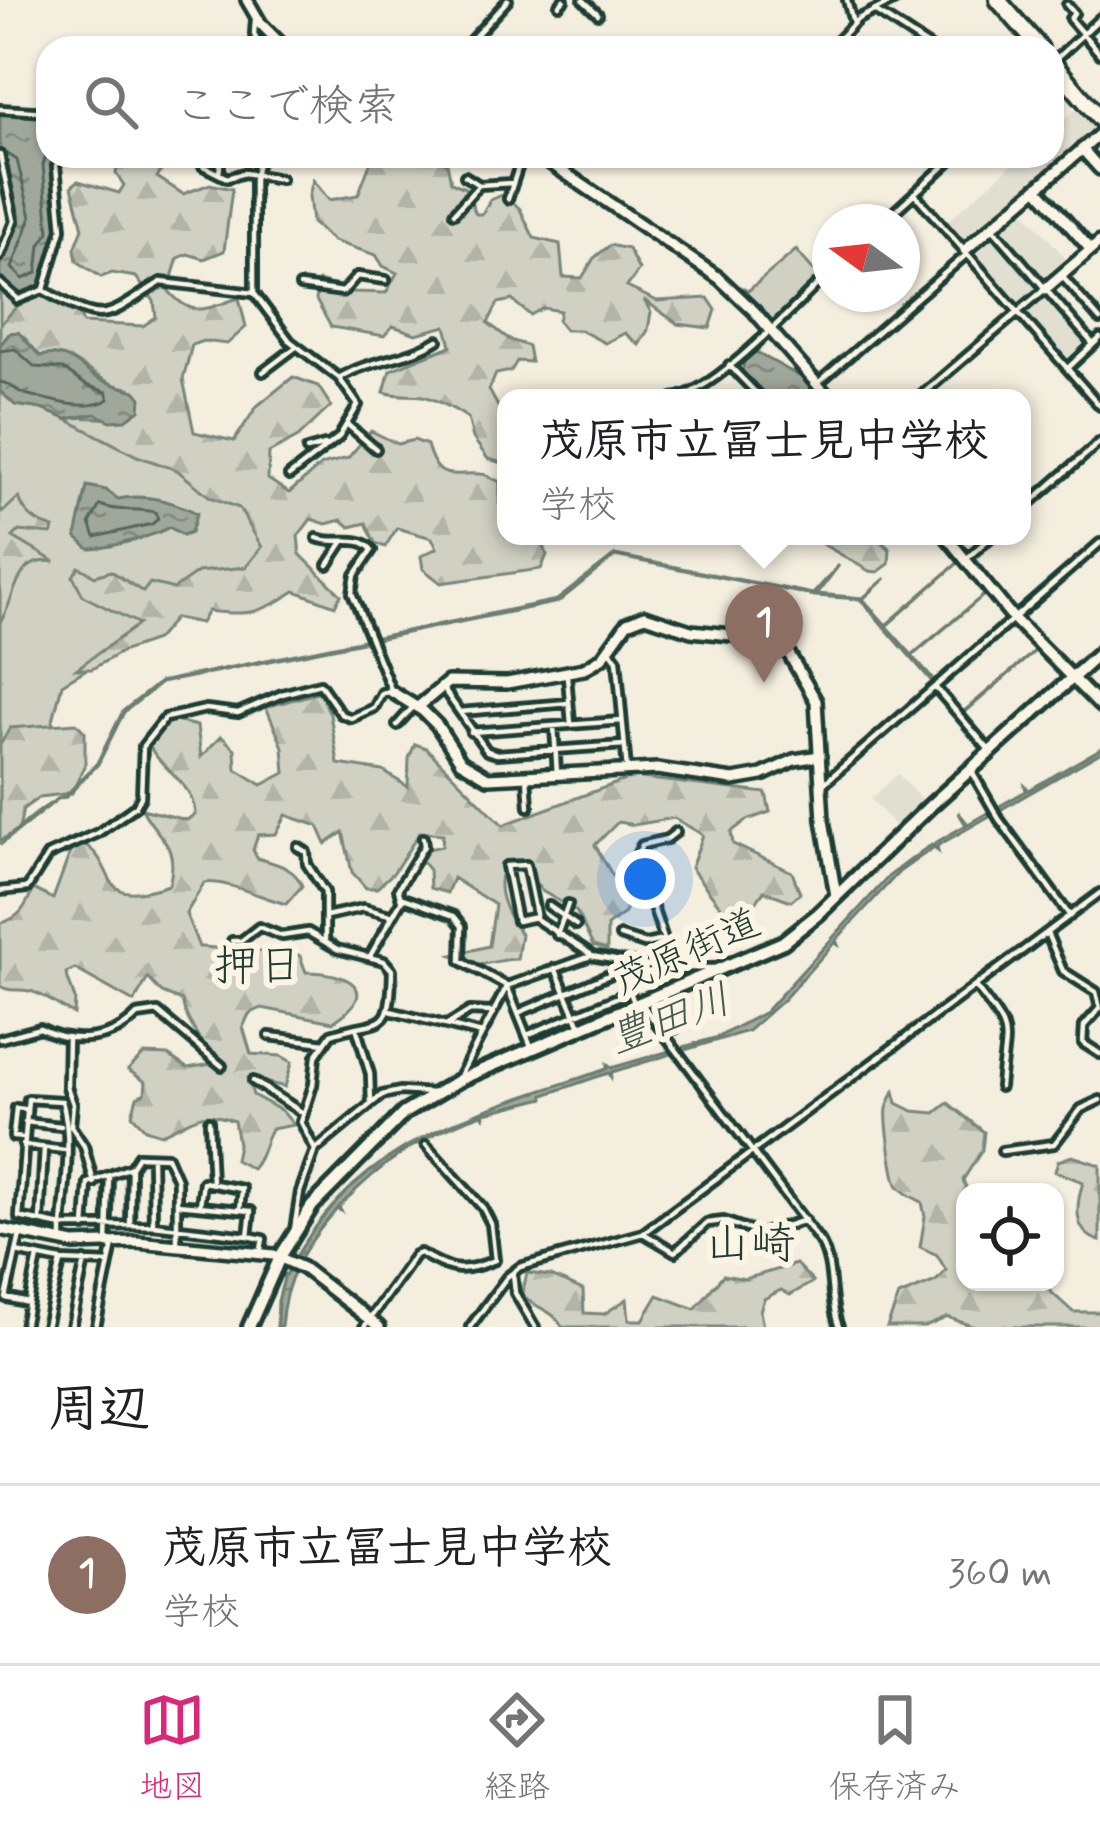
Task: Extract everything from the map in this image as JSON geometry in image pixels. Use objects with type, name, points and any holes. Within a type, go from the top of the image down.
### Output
[{"type":"highway","points":[[1002,0],[1032,36]]},
{"type":"highway","points":[[1064,73],[1100,114]]},
{"type":"main road","name":"茂原街道","points":[[249,1327],[312,1206],[376,1137],[434,1093],[461,1079],[783,942],[1100,653]]},
{"type":"street","points":[[247,0],[274,36]]},
{"type":"street","points":[[475,36],[508,0]]},
{"type":"street","points":[[583,0],[598,14]]},
{"type":"street","points":[[847,0],[853,24]]},
{"type":"street","points":[[842,36],[895,0]]},
{"type":"street","points":[[1067,5],[1074,13],[1070,19],[1100,54]]},
{"type":"street","points":[[874,10],[913,36]]},
{"type":"street","points":[[255,36],[257,18]]},
{"type":"street","points":[[1064,47],[1100,18]]},
{"type":"street","points":[[0,109],[36,111]]},
{"type":"street","points":[[1064,164],[1100,134]]},
{"type":"street","points":[[1082,148],[1100,170]]},
{"type":"street","points":[[0,155],[14,216],[0,256]]},
{"type":"street","points":[[43,290],[62,229],[56,168]]},
{"type":"street","points":[[207,168],[226,178],[242,173],[281,179]]},
{"type":"street","points":[[219,175],[220,168]]},
{"type":"street","points":[[257,168],[254,292],[296,347],[339,378],[358,405],[349,426],[289,476]]},
{"type":"street","points":[[508,199],[518,168]]},
{"type":"street","points":[[558,168],[694,259],[770,329],[821,389]]},
{"type":"street","points":[[902,204],[942,168]]},
{"type":"street","points":[[817,384],[1060,168]]},
{"type":"street","points":[[465,176],[479,185],[512,183]]},
{"type":"street","points":[[454,213],[479,185]]},
{"type":"street","points":[[928,389],[1096,246],[1037,188]]},
{"type":"street","points":[[914,193],[1100,406]]},
{"type":"street","points":[[992,227],[1093,344]]},
{"type":"street","points":[[1061,275],[1100,320]]},
{"type":"street","points":[[300,286],[343,292],[357,276],[386,280]]},
{"type":"street","points":[[0,283],[18,300],[43,290],[91,314],[120,310],[161,282],[254,292]]},
{"type":"street","points":[[202,298],[207,285]]},
{"type":"street","points":[[700,389],[812,289]]},
{"type":"street","points":[[1068,368],[1100,338]]},
{"type":"street","points":[[339,378],[367,365],[410,355],[438,340]]},
{"type":"street","points":[[263,373],[296,347]]},
{"type":"street","points":[[366,354],[367,365]]},
{"type":"street","points":[[729,365],[752,389]]},
{"type":"street","points":[[349,426],[376,449]]},
{"type":"street","points":[[308,450],[332,442]]},
{"type":"street","points":[[1031,502],[1100,442]]},
{"type":"street","points":[[317,538],[367,543],[372,550],[355,575],[352,593],[392,692],[437,725],[461,762],[478,775],[500,779],[657,770],[734,780],[820,756]]},
{"type":"street","points":[[328,565],[343,542]]},
{"type":"street","points":[[821,786],[1100,543]]},
{"type":"street","points":[[953,545],[1014,619],[1100,706]]},
{"type":"street","points":[[965,560],[982,545]]},
{"type":"street","points":[[1091,551],[1100,560]]},
{"type":"street","points":[[397,725],[441,685],[459,680],[507,683],[595,664],[627,623],[645,616],[691,632],[781,640],[814,692],[836,896]]},
{"type":"street","points":[[607,650],[617,660],[626,770]]},
{"type":"street","points":[[567,672],[571,724]]},
{"type":"street","points":[[0,891],[27,887],[48,855],[98,833],[136,806],[141,797],[143,746],[168,717],[206,709],[238,713],[320,684],[341,715],[351,718],[374,708],[382,693],[392,692]]},
{"type":"street","points":[[441,685],[481,746],[497,754],[624,745]]},
{"type":"street","points":[[935,687],[990,752]]},
{"type":"street","points":[[460,712],[569,703]]},
{"type":"street","points":[[471,732],[622,721]]},
{"type":"street","points":[[554,726],[557,775]]},
{"type":"street","points":[[971,770],[999,819],[1070,916]]},
{"type":"street","points":[[527,777],[529,807]]},
{"type":"street","points":[[670,968],[636,857],[642,845],[676,832]]},
{"type":"street","points":[[370,956],[401,899],[398,889],[424,846],[423,838]]},
{"type":"street","points":[[298,847],[306,852],[307,864],[325,892],[325,938]]},
{"type":"street","points":[[536,917],[517,921],[506,866],[526,865],[536,917],[595,957],[719,970]]},
{"type":"street","points":[[470,1327],[514,1270],[643,1233],[1100,894]]},
{"type":"street","points":[[401,899],[454,916],[462,926],[461,961],[507,986],[532,1049]]},
{"type":"street","points":[[557,934],[568,904]]},
{"type":"street","points":[[549,906],[576,926]]},
{"type":"street","points":[[326,916],[363,908],[392,916]]},
{"type":"street","points":[[232,941],[242,940],[259,927],[282,935],[308,932],[337,949],[383,961],[392,970],[389,1011],[379,1024],[332,1034],[316,1056],[303,1113],[303,1130],[315,1150]]},
{"type":"street","points":[[1046,933],[1063,971],[1096,992],[1100,1008],[1084,1026],[1083,1042],[1100,1054]]},
{"type":"street","points":[[620,936],[645,944],[663,940]]},
{"type":"street","points":[[461,1079],[507,986],[595,957]]},
{"type":"street","points":[[618,961],[638,1004],[826,1252],[831,1308],[839,1327]]},
{"type":"street","points":[[555,968],[580,1028]]},
{"type":"street","points":[[518,1013],[621,970]]},
{"type":"street","points":[[976,986],[1006,1025],[1000,1087]]},
{"type":"street","points":[[526,1035],[630,992]]},
{"type":"street","points":[[663,994],[675,1029]]},
{"type":"street","points":[[389,1011],[484,1034]]},
{"type":"street","points":[[447,1025],[470,1011],[493,1013]]},
{"type":"street","points":[[0,1039],[35,1028],[83,1040],[126,1027],[137,1015],[158,1012],[222,1066]]},
{"type":"street","points":[[357,1030],[370,1074],[371,1103]]},
{"type":"street","points":[[68,1036],[67,1087],[74,1104],[71,1126],[84,1146],[94,1183]]},
{"type":"street","points":[[269,1036],[325,1043]]},
{"type":"street","points":[[253,1082],[303,1113]]},
{"type":"street","points":[[294,1234],[300,1192],[315,1150],[392,1091],[434,1093]]},
{"type":"street","points":[[62,1243],[62,1226],[67,1150],[62,1101],[28,1099],[19,1217],[62,1226],[153,1226],[248,1236],[262,1239],[260,1254]]},
{"type":"street","points":[[1002,1150],[1054,1144],[1085,1106],[1100,1100]]},
{"type":"street","points":[[26,1109],[16,1108],[13,1137],[67,1150]]},
{"type":"street","points":[[209,1121],[212,1183]]},
{"type":"street","points":[[25,1122],[63,1126]]},
{"type":"street","points":[[426,1145],[483,1208],[491,1224],[495,1260]]},
{"type":"street","points":[[40,1221],[44,1148]]},
{"type":"street","points":[[85,1226],[88,1184],[130,1167],[138,1156],[166,1157],[176,1175],[177,1246]]},
{"type":"street","points":[[152,1156],[153,1226]]},
{"type":"street","points":[[130,1167],[130,1225]]},
{"type":"street","points":[[95,1327],[109,1264],[109,1177]]},
{"type":"street","points":[[200,1207],[203,1182],[242,1189],[240,1210]]},
{"type":"street","points":[[177,1204],[251,1211],[248,1236]]},
{"type":"street","points":[[643,1233],[674,1252],[706,1223],[715,1221],[761,1234],[805,1220]]},
{"type":"street","points":[[0,1229],[62,1243],[177,1246],[283,1258],[303,1268],[367,1323],[380,1327]]},
{"type":"street","points":[[20,1235],[6,1298],[29,1303]]},
{"type":"street","points":[[16,1252],[109,1264]]},
{"type":"street","points":[[367,1323],[420,1253],[455,1270],[478,1268],[495,1260]]},
{"type":"street","points":[[24,1327],[38,1257]]},
{"type":"street","points":[[495,1260],[514,1270]]},
{"type":"street","points":[[46,1327],[61,1261]]},
{"type":"street","points":[[71,1327],[85,1262]]},
{"type":"street","points":[[514,1270],[515,1293],[535,1327]]},
{"type":"shaded area","points":[[1082,104],[1098,128],[1064,157],[1064,120]]},
{"type":"shaded area","points":[[1008,168],[1050,168],[961,243],[944,224]]},
{"type":"shaded area","points":[[1022,209],[1069,262],[1048,280],[1043,280],[999,229]]},
{"type":"shaded area","points":[[989,236],[995,237],[1036,285],[1019,305],[971,253]]},
{"type":"shaded area","points":[[1042,299],[1049,300],[1086,342],[1068,361],[1026,316]]},
{"type":"shaded area","points":[[898,774],[926,805],[899,831],[871,799]]},
{"type":"green space","points":[[117,168],[163,168],[157,177],[183,194],[210,184],[232,189],[224,251],[204,259],[188,254],[178,258],[168,290],[185,305],[200,309],[239,298],[246,327],[227,344],[203,341],[192,345],[183,379],[194,432],[234,441],[257,406],[293,377],[318,386],[331,406],[298,437],[269,453],[268,479],[289,493],[321,465],[348,458],[371,431],[398,444],[414,440],[427,445],[441,471],[483,474],[497,481],[497,545],[544,545],[547,555],[541,569],[441,583],[423,569],[421,556],[437,548],[432,538],[397,528],[385,547],[375,543],[366,523],[350,527],[342,520],[326,524],[311,519],[298,536],[300,554],[341,595],[335,606],[295,591],[254,612],[208,611],[201,623],[175,618],[156,640],[92,669],[76,669],[139,624],[83,596],[73,576],[79,567],[95,576],[111,571],[143,592],[150,583],[174,589],[198,572],[246,567],[262,547],[239,508],[210,497],[177,470],[137,456],[66,419],[131,415],[139,410],[130,388],[108,382],[64,358],[40,356],[23,336],[10,333],[0,345],[0,325],[24,298],[43,292],[78,310],[83,323],[143,326],[156,317],[154,301],[136,277],[112,273],[101,277],[77,261],[75,249],[83,228],[72,186],[78,181],[119,193],[124,185]]},
{"type":"green space","points":[[368,168],[448,168],[451,182],[465,188],[476,214],[504,194],[520,209],[534,238],[560,244],[563,277],[582,278],[594,258],[610,245],[628,249],[639,270],[627,287],[657,301],[708,298],[716,310],[710,328],[678,324],[644,300],[651,312],[639,345],[625,333],[605,343],[580,330],[565,330],[558,321],[560,311],[544,308],[530,315],[512,300],[498,303],[488,323],[510,340],[528,346],[531,362],[517,361],[511,371],[496,374],[489,390],[497,405],[497,462],[488,459],[473,438],[468,418],[429,398],[384,392],[390,370],[451,346],[446,326],[416,334],[393,326],[384,336],[331,327],[316,300],[319,281],[354,292],[386,293],[397,273],[383,266],[376,255],[333,241],[312,223],[309,196],[313,180],[329,200],[358,195]]},
{"type":"green space","points":[[796,250],[812,269],[812,287],[772,324],[732,283],[748,291]]},
{"type":"green space","points":[[0,285],[51,331],[130,388],[242,503],[269,550],[251,569],[62,684],[51,729],[0,810]]},
{"type":"green space","points":[[19,497],[32,517],[54,528],[51,534],[19,531],[13,537],[55,562],[31,565],[24,572],[0,622],[0,507],[3,512]]},
{"type":"green space","points":[[824,545],[885,545],[890,549],[889,564],[878,572]]},
{"type":"green space","points":[[320,692],[330,714],[338,764],[383,771],[408,787],[409,758],[415,744],[426,748],[503,825],[633,777],[766,793],[770,812],[731,832],[733,844],[792,872],[800,893],[791,901],[764,891],[750,912],[734,924],[691,868],[703,835],[674,818],[634,825],[618,822],[595,845],[626,899],[625,913],[607,926],[607,950],[593,946],[576,911],[542,891],[524,869],[505,865],[500,892],[521,934],[517,959],[471,963],[452,955],[489,946],[495,905],[453,878],[447,893],[430,888],[429,870],[420,859],[428,849],[442,846],[443,834],[420,832],[394,872],[377,888],[366,888],[352,872],[343,832],[326,844],[318,826],[286,815],[276,834],[258,835],[253,850],[257,858],[283,867],[299,880],[302,886],[286,904],[232,886],[204,883],[186,914],[199,947],[245,952],[285,949],[300,956],[306,972],[346,979],[358,992],[356,1001],[333,1022],[262,1008],[249,1014],[243,1027],[251,1054],[281,1056],[292,1062],[285,1087],[255,1080],[250,1085],[253,1095],[282,1111],[294,1125],[271,1129],[252,1169],[235,1160],[234,1121],[212,1115],[161,1134],[145,1129],[132,1115],[146,1082],[128,1070],[144,1054],[168,1055],[187,1068],[212,1064],[182,1001],[162,993],[148,978],[134,1002],[75,969],[66,973],[75,999],[74,1014],[34,992],[4,988],[0,986],[0,923],[21,911],[33,889],[53,899],[71,850],[82,843],[102,862],[118,888],[145,891],[169,885],[170,851],[142,809],[187,820],[195,814],[188,793],[147,740],[168,719],[197,726],[201,757],[221,736],[235,749],[236,769],[262,785],[285,773],[283,747],[266,707]]},
{"type":"green space","points":[[76,723],[85,732],[85,764],[72,793],[40,797],[23,809],[19,829],[0,841],[0,745],[10,728]]},
{"type":"green space","points":[[894,1091],[897,1103],[913,1111],[935,1113],[948,1103],[984,1132],[982,1150],[964,1183],[956,1183],[956,1291],[1050,1291],[1073,1312],[1100,1312],[1100,1327],[974,1327],[948,1317],[925,1327],[887,1327],[899,1296],[936,1281],[946,1270],[937,1255],[920,1247],[925,1217],[922,1202],[896,1181],[887,1108]]},
{"type":"green space","points":[[1072,1156],[1100,1165],[1100,1241],[1080,1225],[1083,1182],[1055,1171],[1058,1161]]},
{"type":"green space","points":[[796,1264],[813,1282],[790,1295],[781,1290],[764,1299],[763,1327],[562,1327],[522,1295],[527,1273],[551,1276],[583,1290],[584,1313],[604,1314],[627,1299],[629,1320],[643,1320],[658,1295],[695,1309],[723,1275],[745,1279]]},
{"type":"water","points":[[0,112],[36,113],[36,168],[58,168],[61,235],[51,247],[44,285],[21,294],[0,277],[20,216],[0,146]]},
{"type":"water","points":[[18,332],[40,356],[62,356],[101,380],[135,391],[141,398],[140,410],[126,420],[111,421],[95,414],[66,419],[15,405],[0,391],[0,345],[10,333]]},
{"type":"water","points":[[756,352],[813,389],[757,389],[742,373],[745,358]]},
{"type":"water","points":[[87,486],[106,490],[118,499],[148,498],[197,513],[191,532],[183,535],[169,527],[89,549],[76,537]]},
{"type":"water","points":[[615,555],[813,594],[839,565],[817,594],[863,598],[886,578],[863,599],[886,625],[960,561],[886,626],[912,655],[985,594],[912,656],[936,683],[1008,621],[938,686],[962,713],[1036,650],[963,714],[989,747],[860,599],[815,596],[615,556],[558,602],[161,683],[124,712],[98,764],[66,797],[61,798],[97,763],[123,711],[160,682],[557,600]]},
{"type":"water","points":[[1100,749],[899,872],[836,940],[838,945],[834,943],[748,1031],[482,1114],[442,1130],[388,1162],[339,1207],[341,1211],[337,1209],[306,1249],[287,1293],[281,1327],[277,1327],[284,1278],[279,1273],[286,1275],[314,1229],[347,1191],[383,1161],[423,1138],[465,1118],[607,1069],[607,1064],[611,1068],[718,1037],[765,1012],[889,876],[966,825],[958,812],[968,824],[1026,791],[1025,786],[1029,790]]},
{"type":"tunnel","points":[[222,1066],[253,1081]]},
{"type":"place","name":"茂原市立冨士見中学校","points":[[764,683]]},
{"type":"district","name":"押日","points":[[258,964]]},
{"type":"district","name":"山崎","points":[[750,1242]]},
{"type":"water label","name":"豊田川","points":[[669,1017]]}]
